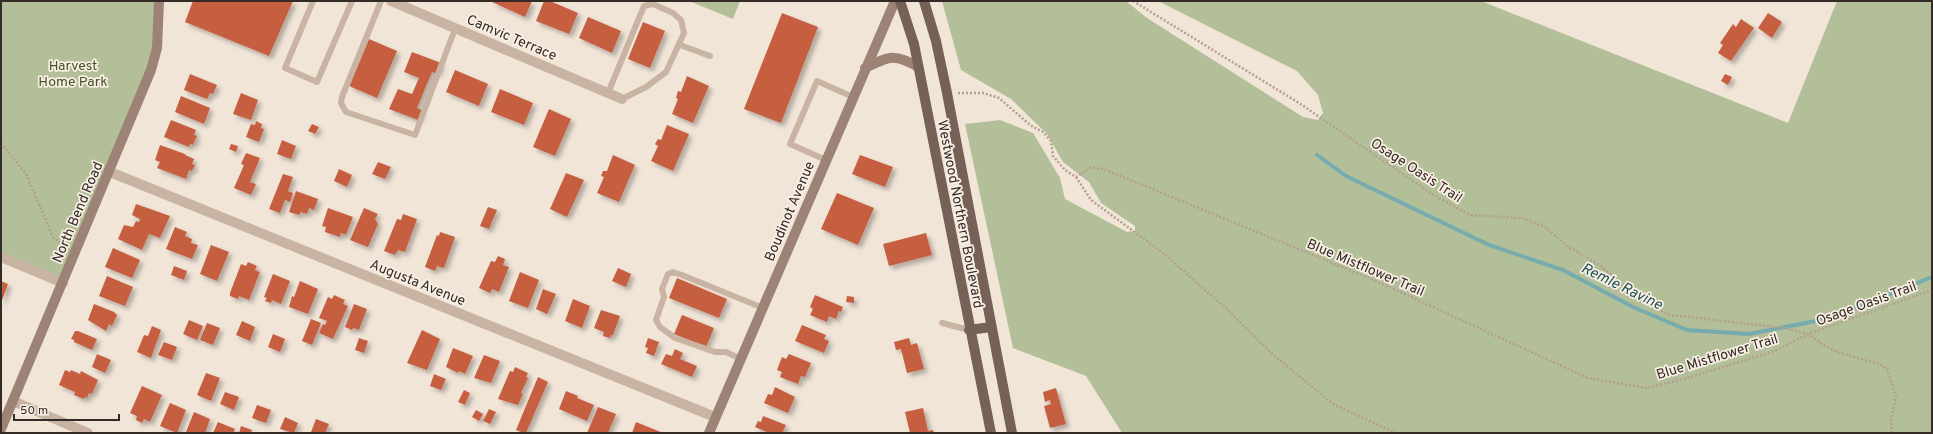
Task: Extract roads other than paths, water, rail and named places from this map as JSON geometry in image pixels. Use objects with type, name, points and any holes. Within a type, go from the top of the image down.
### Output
[{"type":"main road","name":"Westwood Northern Boulevard","points":[[900,1],[914,44],[969,330],[991,433]]},
{"type":"main road","name":"Westwood Northern Boulevard","points":[[924,1],[936,41],[947,93],[1012,433]]},
{"type":"main road","points":[[969,330],[991,327]]},
{"type":"street","name":"North Bend Road","points":[[1,429],[152,70],[156,48],[159,1]]},
{"type":"street","name":"Camvic Terrace","points":[[391,1],[622,99]]},
{"type":"street","name":"Boudinot Avenue","points":[[709,433],[895,1]]},
{"type":"street","points":[[865,68],[891,56],[900,57],[918,67]]},
{"type":"street","name":"Augusta Avenue","points":[[110,172],[715,417]]},
{"type":"street","points":[[1,257],[63,283]]},
{"type":"street","points":[[13,401],[88,433]]},
{"type":"lane","points":[[313,1],[285,68],[317,82],[352,1]]},
{"type":"lane","points":[[381,1],[340,103],[346,112],[415,135],[455,29]]},
{"type":"lane","points":[[608,93],[639,13],[644,6],[653,4],[673,13],[681,20],[684,34],[666,72],[660,78],[622,99]]},
{"type":"lane","points":[[680,45],[710,56]]},
{"type":"lane","points":[[826,160],[790,144],[817,81],[853,97]]},
{"type":"lane","points":[[741,359],[726,352],[715,352],[675,338],[660,327],[656,320],[663,300],[662,289],[664,282],[668,274],[673,272],[763,308]]},
{"type":"lane","points":[[942,323],[969,330]]},
{"type":"waterway","name":"Remle Ravine","points":[[1317,155],[1346,176],[1489,245],[1563,270],[1633,307],[1687,330],[1749,334],[1831,318],[1932,277]]},
{"type":"park label","name":"Harvest Home Park","points":[[73,74]]}]
